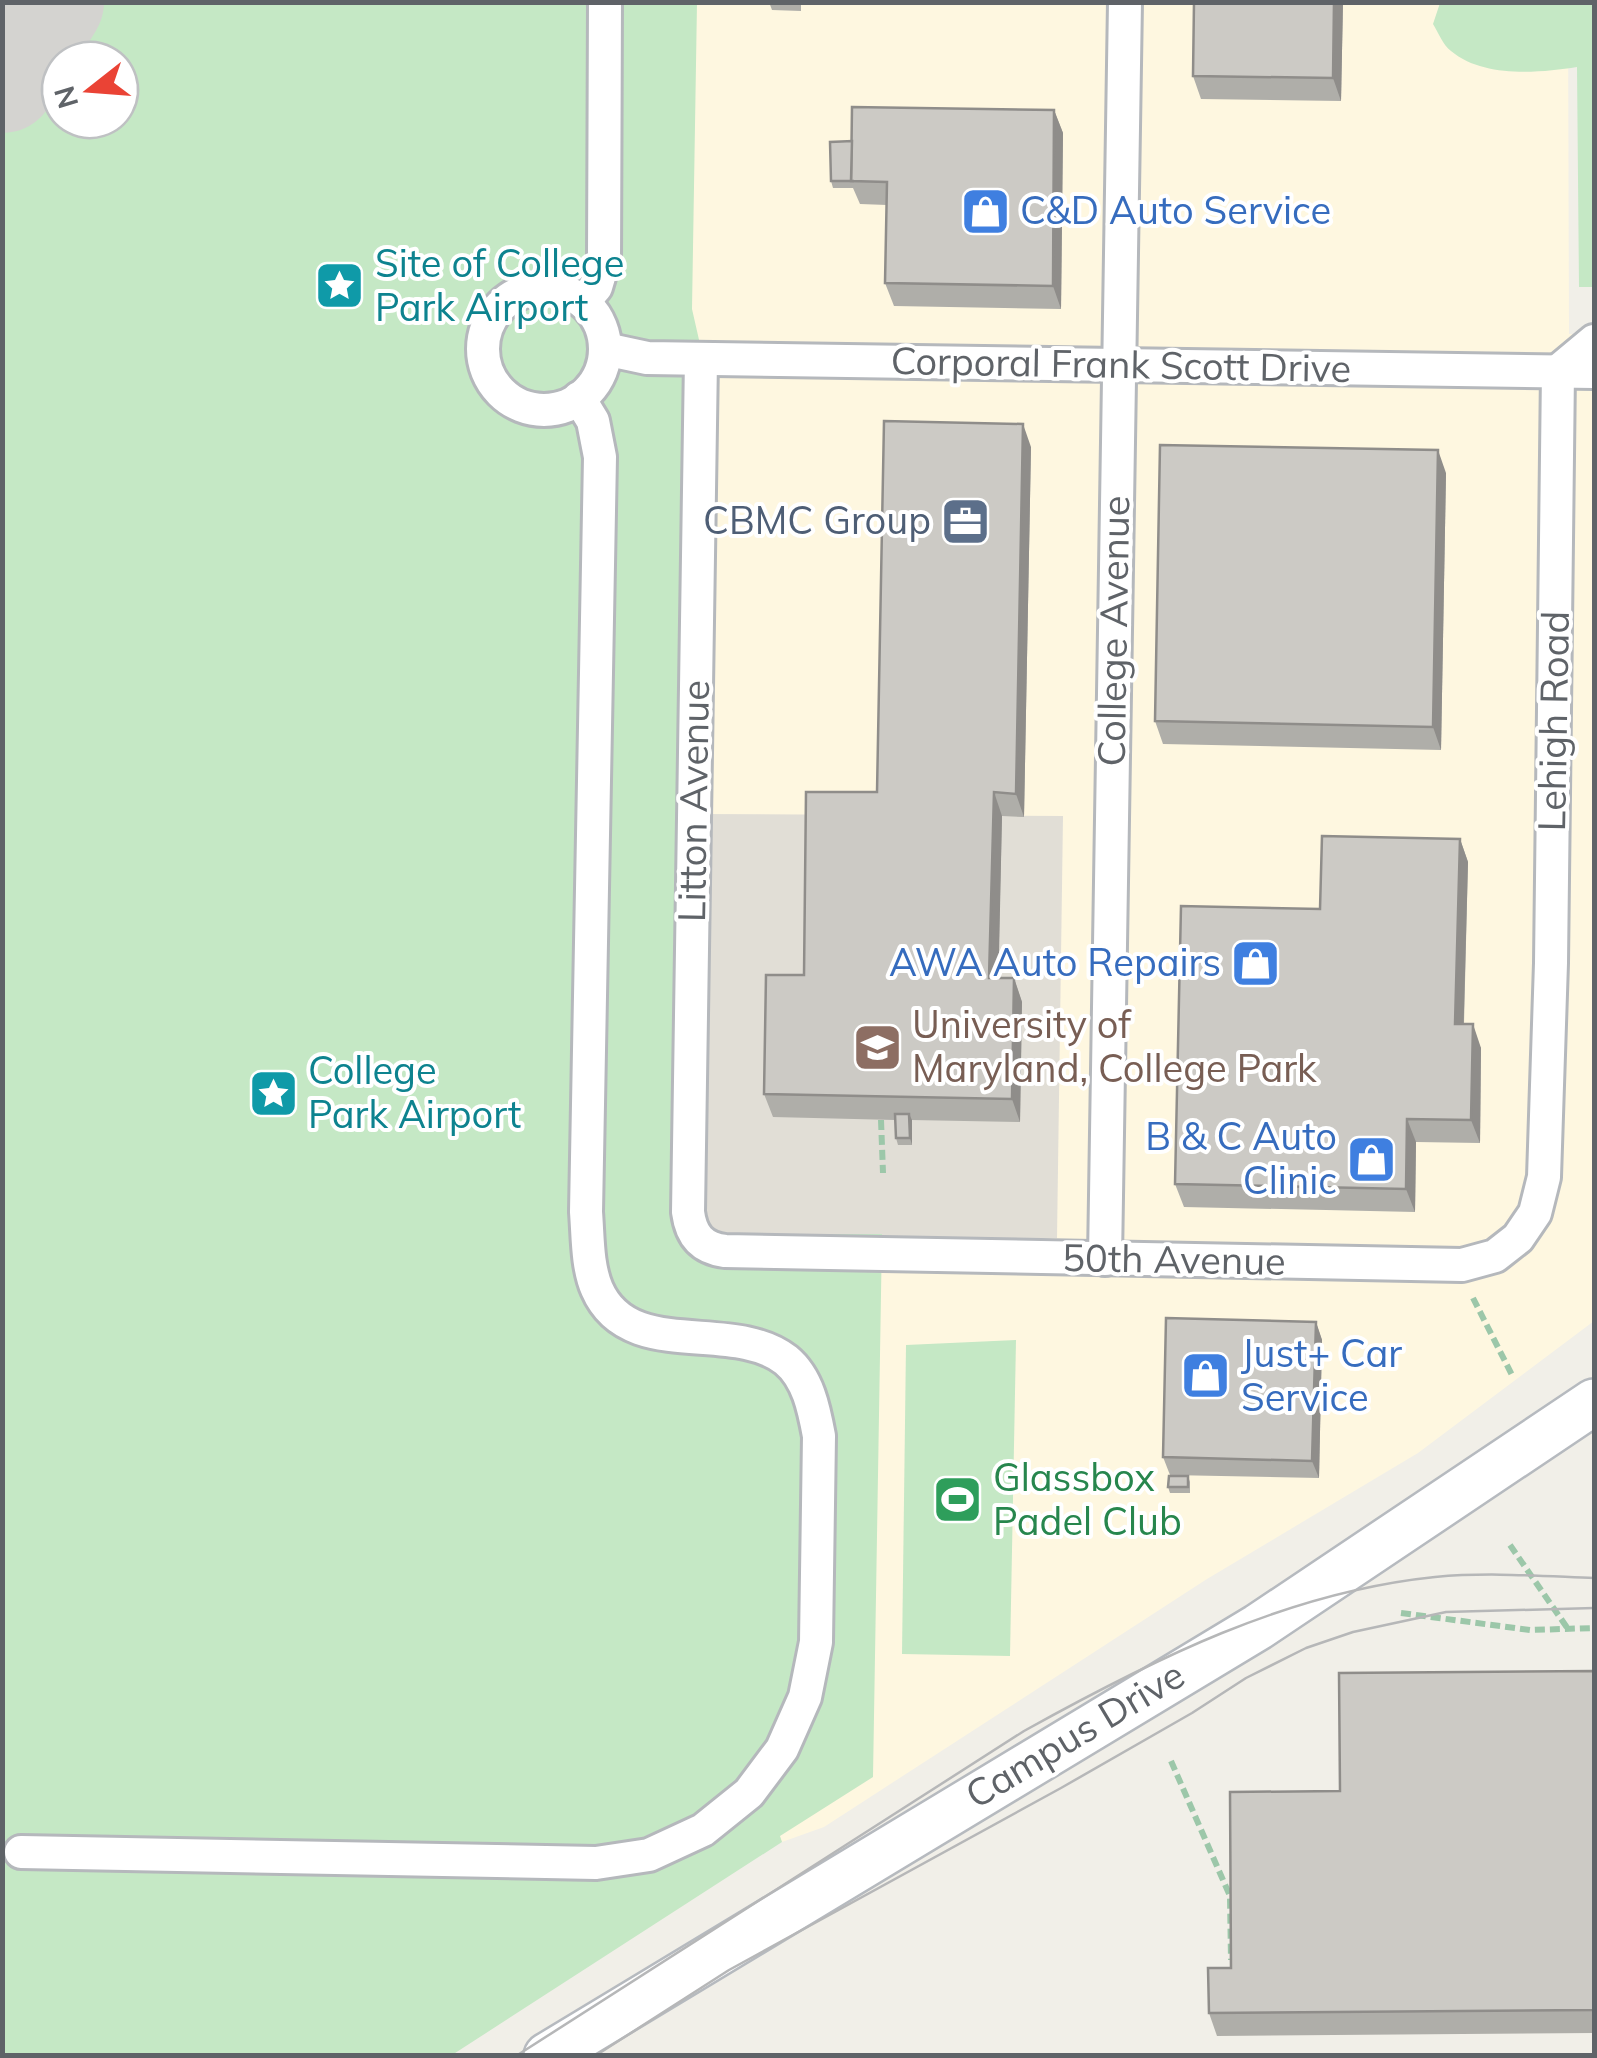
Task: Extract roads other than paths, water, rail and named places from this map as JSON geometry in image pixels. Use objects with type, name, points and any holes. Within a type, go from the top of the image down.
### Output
[{"type":"main road","name":"Campus Drive","points":[[547,2056],[1258,1627],[1594,1402]]},
{"type":"street","points":[[583,302],[596,288],[604,260],[605,2]]},
{"type":"street","name":"College Avenue","points":[[1105,1259],[1125,2]]},
{"type":"street","points":[[533,288],[560,289],[583,302],[598,318],[605,349],[601,372],[590,390],[565,407],[538,411],[510,400],[496,388],[486,369],[483,348],[486,328],[494,313],[510,298],[533,288]]},
{"type":"street","points":[[1558,371],[1594,341]]},
{"type":"street","name":"Corporal Frank Scott Drive","points":[[605,349],[647,358],[1594,372]]},
{"type":"street","name":"Litton Avenue","points":[[699,1240],[690,1228],[688,1212],[700,359]]},
{"type":"street","name":"Lehigh Road","points":[[1548,1118],[1558,371]]},
{"type":"street","points":[[21,1852],[596,1863],[648,1855],[703,1830],[749,1793],[782,1749],[805,1697],[816,1642],[819,1436],[814,1406],[802,1380],[786,1360],[762,1347],[632,1326],[610,1308],[596,1289],[589,1254],[586,1212],[600,456],[593,422],[579,398]]},
{"type":"street","name":"50th Avenue","points":[[699,1240],[710,1249],[725,1251],[1462,1266],[1495,1256],[1518,1238],[1536,1213],[1544,1177],[1548,1118]]},
{"type":"tram line","points":[[516,2056],[1024,1731],[1171,1655],[1274,1614],[1380,1585],[1475,1575],[1594,1578]]},
{"type":"tram line","points":[[595,2056],[729,1970],[1061,1788],[1246,1678],[1306,1648],[1353,1632],[1446,1612],[1594,1608]]},
{"type":"place","name":"C&D Auto Service","points":[[985,211]]},
{"type":"place","name":"Site of College Park Airport","points":[[340,286]]},
{"type":"place","name":"CBMC Group","points":[[966,521]]},
{"type":"place","name":"AWA Auto Repairs","points":[[1256,963]]},
{"type":"place","name":"University of Maryland, College Park","points":[[877,1047]]},
{"type":"place","name":"College Park Airport","points":[[273,1093]]},
{"type":"place","name":"B & C Auto Clinic","points":[[1372,1159]]},
{"type":"place","name":"Just+ Car Service","points":[[1206,1376]]},
{"type":"place","name":"Glassbox Padel Club","points":[[958,1500]]}]
